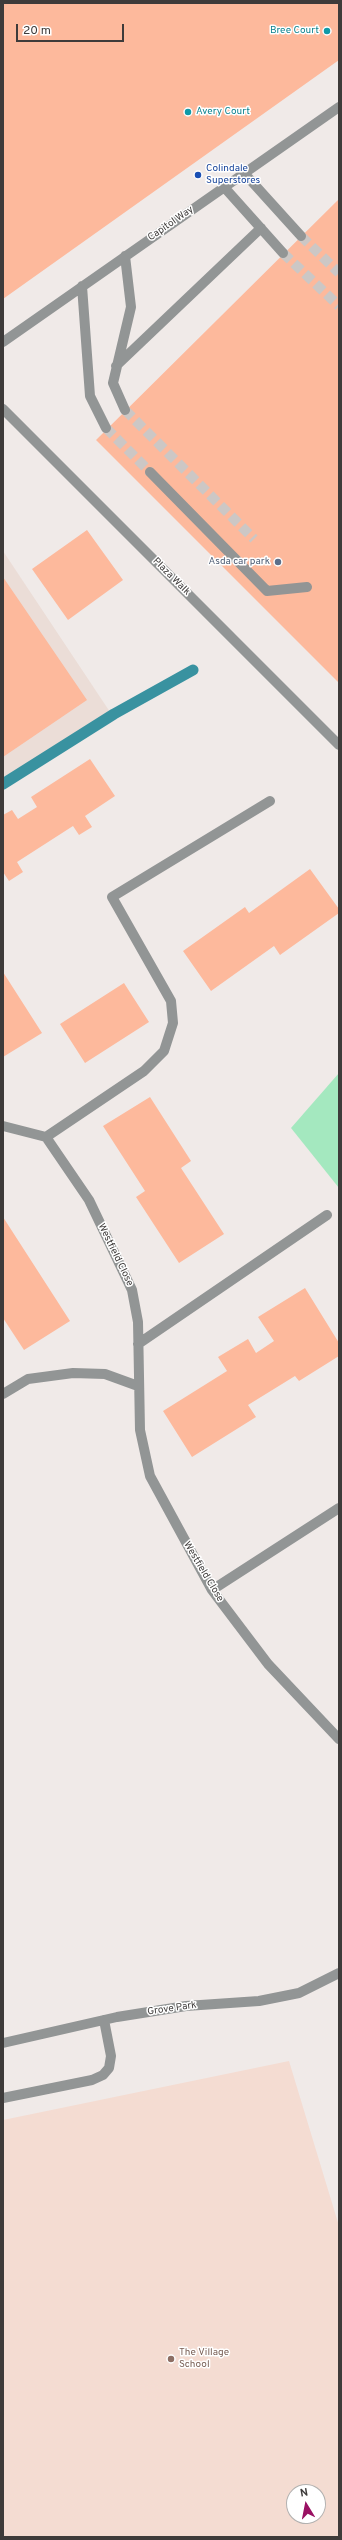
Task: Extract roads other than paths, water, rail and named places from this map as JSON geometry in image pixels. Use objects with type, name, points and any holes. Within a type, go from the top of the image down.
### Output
[{"type":"street","name":"Capitol Way","points":[[3,342],[339,106]]},
{"type":"street","points":[[244,173],[301,236]]},
{"type":"street","points":[[224,187],[283,253]]},
{"type":"street","points":[[116,366],[261,228]]},
{"type":"street","points":[[125,256],[131,307],[113,383],[125,410]]},
{"type":"street","points":[[82,286],[90,396],[106,428]]},
{"type":"street","name":"Plaza Walk","points":[[3,409],[339,744]]},
{"type":"street","points":[[150,472],[267,591],[307,587]]},
{"type":"street","points":[[3,1126],[46,1137],[144,1071],[164,1051],[174,1023],[171,1001],[112,897],[270,801]]},
{"type":"street","name":"Westfield Close","points":[[46,1137],[89,1200],[132,1290],[138,1322],[140,1430],[150,1476],[212,1590],[268,1664],[339,1739]]},
{"type":"street","points":[[138,1344],[328,1215]]},
{"type":"street","points":[[3,1394],[28,1379],[73,1372],[105,1374],[138,1386]]},
{"type":"street","points":[[212,1590],[339,1508]]},
{"type":"street","name":"Grove Park","points":[[3,2043],[104,2020],[186,2006],[259,2001],[299,1993],[339,1973]]},
{"type":"street","points":[[3,2098],[92,2080],[103,2075],[109,2068],[111,2056],[104,2020]]},
{"type":"waterway","points":[[3,784],[114,714],[193,670]]},
{"type":"tunnel","points":[[301,236],[339,273]]},
{"type":"tunnel","points":[[283,253],[339,306]]},
{"type":"tunnel","points":[[125,410],[254,539]]},
{"type":"tunnel","points":[[106,428],[150,472]]},
{"type":"place","name":"Bree Court","points":[[327,31]]},
{"type":"place","name":"Avery Court","points":[[188,112]]},
{"type":"place","name":"Colindale Superstores","points":[[198,175]]},
{"type":"place","name":"Asda car park","points":[[278,562]]},
{"type":"place","name":"The Village School","points":[[171,2359]]}]
